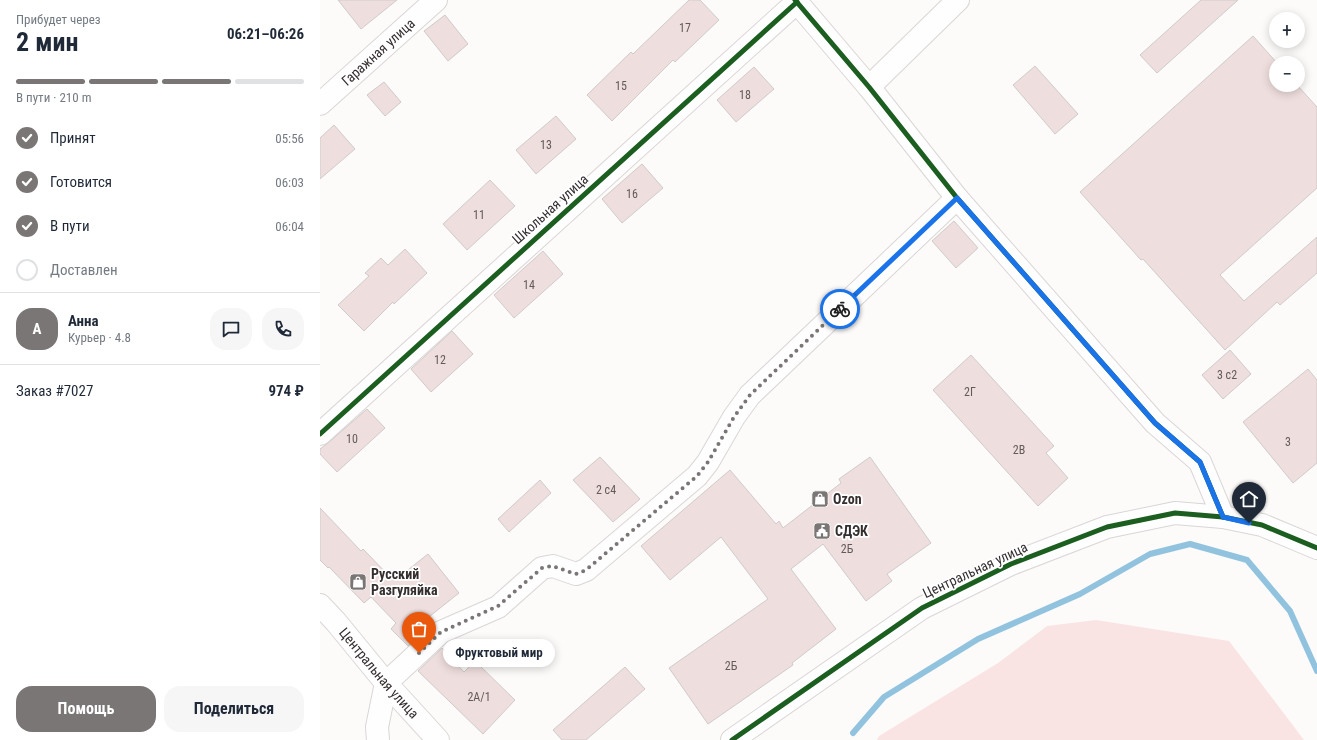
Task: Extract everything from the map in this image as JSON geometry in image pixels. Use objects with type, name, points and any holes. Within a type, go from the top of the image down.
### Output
[{"type":"street","name":"Гаражная улица","points":[[320,104],[436,0]]},
{"type":"street","points":[[870,87],[958,0]]},
{"type":"street","points":[[796,1],[870,87],[957,198],[1155,423],[1200,462],[1223,517]]},
{"type":"street","name":"Школьная улица","points":[[320,434],[796,1]]},
{"type":"street","points":[[378,740],[377,727],[386,683],[441,632],[498,606],[542,568],[552,566],[576,574],[586,570],[697,476],[708,462],[734,417],[750,395],[957,198]]},
{"type":"street","name":"Центральная улица","points":[[732,740],[922,608],[1011,564],[1107,527],[1175,513],[1223,517],[1262,525],[1317,548]]},
{"type":"street","name":"Центральная улица","points":[[320,605],[336,622],[386,683],[438,740]]},
{"type":"shaded area","points":[[1096,620],[1229,641],[1304,740],[877,740],[879,736],[998,663],[1047,626]]},
{"type":"building","points":[[338,0],[397,0],[361,29]]},
{"type":"building","points":[[689,0],[700,0],[719,20],[675,62],[673,60],[612,121],[587,95],[631,52],[633,54]]},
{"type":"building","points":[[1201,0],[1238,0],[1157,73],[1140,55]]},
{"type":"building","points":[[445,15],[468,44],[448,61],[424,31]]},
{"type":"building","points":[[1253,36],[1271,56],[1269,56],[1269,92],[1303,92],[1317,107],[1317,188],[1220,275],[1244,301],[1317,237],[1317,273],[1280,305],[1277,302],[1225,350],[1080,192]]},
{"type":"building","points":[[1035,66],[1078,114],[1055,134],[1013,85]]},
{"type":"building","points":[[754,67],[774,89],[736,122],[717,100]]},
{"type":"building","points":[[384,82],[401,102],[385,116],[367,95]]},
{"type":"building","points":[[556,116],[576,139],[536,174],[516,150]]},
{"type":"building","points":[[334,125],[355,149],[320,179],[320,138]]},
{"type":"building","points":[[642,164],[663,188],[622,223],[602,199]]},
{"type":"building","points":[[490,180],[515,206],[467,250],[443,224]]},
{"type":"building","points":[[954,221],[978,248],[956,268],[932,241]]},
{"type":"building","points":[[405,249],[427,273],[394,304],[393,302],[364,331],[338,305],[369,276],[365,273],[381,258],[388,265]]},
{"type":"building","points":[[543,251],[563,274],[514,318],[494,295]]},
{"type":"building","points":[[452,331],[473,354],[431,392],[411,369]]},
{"type":"building","points":[[1230,350],[1251,374],[1223,399],[1202,375]]},
{"type":"building","points":[[971,355],[1054,446],[1046,453],[1068,478],[1038,506],[933,390]]},
{"type":"building","points":[[1308,369],[1317,380],[1317,463],[1293,483],[1243,422]]},
{"type":"building","points":[[367,409],[385,428],[337,472],[320,454],[320,449]]},
{"type":"building","points":[[600,457],[640,499],[613,522],[573,480]]},
{"type":"building","points":[[870,457],[931,543],[887,574],[892,581],[866,601],[823,544],[791,569],[836,629],[792,663],[793,665],[708,724],[669,668],[768,599],[721,537],[670,580],[641,546],[730,470],[776,524],[779,521],[783,528],[841,483],[839,479]]},
{"type":"building","points":[[540,480],[551,493],[509,532],[498,519]]},
{"type":"building","points":[[320,508],[361,551],[363,549],[394,581],[428,554],[459,593],[420,624],[425,630],[408,646],[391,629],[396,623],[371,597],[364,603],[329,567],[328,568],[320,560]]},
{"type":"building","points":[[442,648],[464,672],[475,661],[515,700],[483,734],[418,671]]},
{"type":"building","points":[[625,667],[645,689],[586,740],[562,740],[553,730]]},
{"type":"waterway","points":[[853,733],[884,697],[978,639],[1080,594],[1150,554],[1190,544],[1247,560],[1290,611],[1317,671]]},
{"type":"cycle path","points":[[795,0],[869,87],[957,198],[1155,423],[1200,462],[1223,517]]},
{"type":"cycle path","points":[[320,434],[797,2]]},
{"type":"cycle path","points":[[732,740],[922,608],[1011,564],[1107,527],[1175,513],[1223,517],[1262,525],[1317,548]]},
{"type":"way so far","points":[[419,653],[441,632],[498,606],[542,568],[552,566],[576,574],[586,570],[697,476],[708,462],[734,417],[750,395],[840,309]]},
{"type":"place","name":"Ozon","points":[[820,499]]},
{"type":"place","name":"СДЭК","points":[[822,531]]},
{"type":"place","name":"Русский Разгуляйка","points":[[358,582]]},
{"type":"place","name":"Фруктовый мир","points":[[419,653]]},
{"type":"route","points":[[840,309],[957,198],[1155,423],[1200,462],[1223,517],[1249,523]]}]
